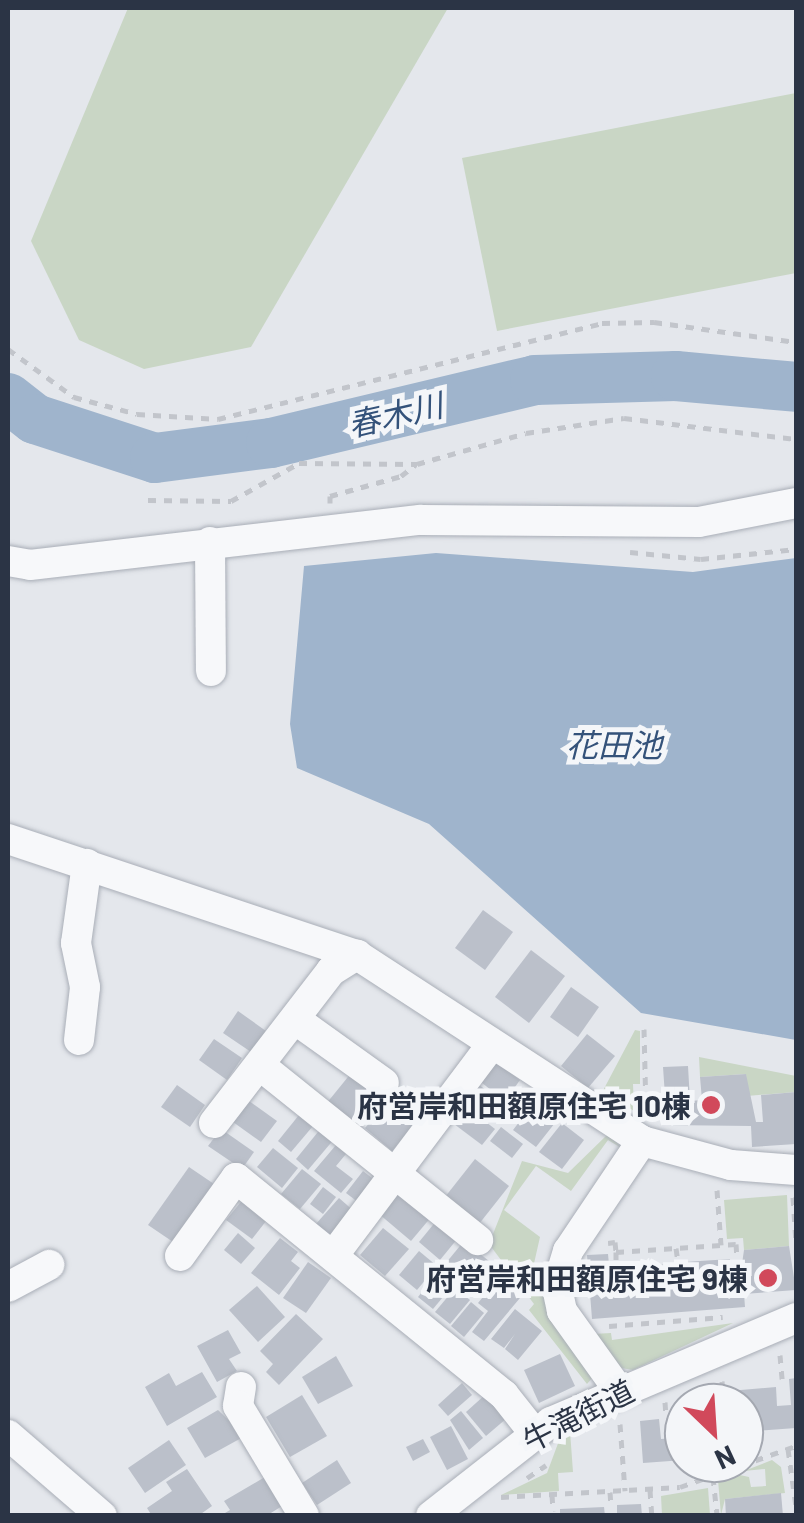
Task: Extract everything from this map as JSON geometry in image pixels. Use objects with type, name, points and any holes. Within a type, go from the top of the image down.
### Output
[{"type":"street","points":[[8,561],[30,565],[421,520],[699,522],[796,504]]},
{"type":"street","points":[[210,542],[211,672]]},
{"type":"street","points":[[8,838],[356,955],[642,1141],[794,1177]]},
{"type":"street","points":[[79,1040],[85,987],[76,942],[87,864]]},
{"type":"street","points":[[214,1123],[262,1067],[330,971],[356,955]]},
{"type":"street","points":[[296,1020],[384,1083]]},
{"type":"street","points":[[332,1256],[492,1044]]},
{"type":"street","points":[[262,1067],[478,1240]]},
{"type":"street","points":[[620,1402],[575,1329],[557,1287],[572,1245],[642,1141]]},
{"type":"street","points":[[180,1256],[236,1178],[504,1394],[534,1433]]},
{"type":"street","points":[[8,1287],[49,1264]]},
{"type":"street","name":"牛滝街道","points":[[431,1516],[534,1433],[620,1402],[796,1318]]},
{"type":"street","points":[[241,1387],[238,1406],[304,1516]]},
{"type":"street","points":[[8,1435],[102,1516]]},
{"type":"path","points":[[8,349],[74,397],[138,414],[218,419],[602,323],[654,322],[796,342]]},
{"type":"path","points":[[148,500],[232,501],[299,462],[418,464],[526,433],[624,418],[796,439]]},
{"type":"path","points":[[642,1141],[644,1030]]},
{"type":"path","points":[[794,1177],[796,1243]]},
{"type":"path","points":[[717,1190],[721,1244]]},
{"type":"path","points":[[572,1245],[614,1242],[616,1266]]},
{"type":"path","points":[[616,1252],[736,1244],[737,1258]]},
{"type":"path","points":[[676,1248],[678,1263]]},
{"type":"path","points":[[575,1329],[740,1316]]},
{"type":"path","points":[[780,1352],[782,1379]]},
{"type":"path","points":[[722,1373],[723,1383]]},
{"type":"path","points":[[620,1402],[625,1491]]},
{"type":"path","points":[[764,1457],[796,1446]]},
{"type":"path","points":[[788,1448],[796,1508]]},
{"type":"path","points":[[492,1497],[650,1490],[684,1483]]},
{"type":"path","points":[[713,1483],[716,1516]]},
{"type":"path","points":[[650,1490],[652,1516]]},
{"type":"path","points":[[610,1492],[611,1507]]},
{"type":"path","points":[[552,1495],[553,1511]]},
{"type":"green space","points":[[128,8],[448,8],[251,347],[144,369],[79,340],[31,241]]},
{"type":"green space","points":[[796,93],[796,273],[497,331],[462,158]]},
{"type":"green space","points":[[635,1030],[640,1031],[640,1084],[633,1084],[634,1110],[616,1112],[598,1100]]},
{"type":"green space","points":[[699,1057],[796,1076],[796,1092],[747,1096],[746,1074],[700,1077]]},
{"type":"green space","points":[[608,1134],[623,1149],[608,1140],[571,1191],[536,1166],[504,1210],[540,1237],[528,1290],[549,1290],[593,1377],[587,1384],[529,1310],[534,1304],[489,1244],[522,1161],[568,1173]]},
{"type":"green space","points":[[787,1195],[789,1246],[744,1250],[743,1238],[727,1239],[724,1200]]},
{"type":"green space","points":[[733,1323],[633,1370],[616,1367],[593,1334],[611,1333],[612,1340]]},
{"type":"green space","points":[[570,1431],[573,1472],[558,1473],[559,1491],[501,1495],[547,1473],[560,1438]]},
{"type":"green space","points":[[772,1460],[781,1467],[785,1493],[725,1499],[721,1515],[718,1483],[766,1486],[764,1463]]},
{"type":"green space","points":[[708,1488],[710,1515],[662,1515],[661,1496]]},
{"type":"water","name":"花田池","points":[[436,553],[693,572],[796,558],[796,1040],[641,1013],[429,824],[297,768],[290,724],[304,566]]},
{"type":"building","points":[[483,910],[513,932],[485,970],[455,948]]},
{"type":"building","points":[[531,950],[565,976],[529,1023],[495,997]]},
{"type":"building","points":[[571,987],[599,1007],[578,1037],[550,1017]]},
{"type":"building","points":[[238,1011],[266,1031],[251,1052],[223,1033]]},
{"type":"building","points":[[587,1034],[615,1056],[588,1088],[561,1066]]},
{"type":"building","points":[[214,1039],[242,1058],[227,1080],[199,1060]]},
{"type":"building","points":[[492,1059],[520,1080],[505,1101],[477,1079]]},
{"type":"building","name":"府営岸和田額原住宅 10棟","points":[[688,1066],[690,1101],[702,1100],[700,1077],[746,1074],[756,1122],[763,1122],[761,1095],[796,1092],[796,1144],[752,1147],[751,1126],[667,1125],[663,1067]]},
{"type":"building","points":[[352,1072],[379,1094],[352,1126],[326,1104]]},
{"type":"building","points":[[474,1081],[508,1107],[495,1122],[462,1097]]},
{"type":"building","points":[[177,1085],[205,1105],[190,1127],[161,1107]]},
{"type":"building","points":[[528,1088],[562,1114],[536,1147],[513,1130],[523,1117],[512,1109]]},
{"type":"building","points":[[395,1093],[422,1116],[392,1151],[365,1128]]},
{"type":"building","points":[[249,1101],[277,1121],[261,1142],[233,1122]]},
{"type":"building","points":[[459,1101],[495,1129],[482,1145],[446,1118]]},
{"type":"building","points":[[299,1115],[313,1126],[291,1152],[278,1141]]},
{"type":"building","points":[[562,1123],[584,1140],[562,1169],[539,1152]]},
{"type":"building","points":[[322,1127],[335,1138],[308,1170],[296,1159]]},
{"type":"building","points":[[501,1127],[523,1144],[512,1158],[490,1141]]},
{"type":"building","points":[[221,1129],[254,1152],[242,1169],[208,1146]]},
{"type":"building","points":[[336,1145],[346,1154],[336,1166],[353,1179],[341,1193],[314,1171]]},
{"type":"building","points":[[273,1148],[298,1168],[282,1188],[257,1167]]},
{"type":"building","points":[[475,1159],[509,1186],[479,1224],[445,1197]]},
{"type":"building","points":[[189,1167],[217,1186],[176,1244],[148,1225]]},
{"type":"building","points":[[302,1169],[321,1184],[300,1209],[281,1194]]},
{"type":"building","points":[[363,1171],[381,1185],[363,1206],[346,1193]]},
{"type":"building","points":[[323,1187],[336,1197],[323,1214],[310,1204]]},
{"type":"building","points":[[401,1189],[432,1216],[411,1241],[379,1214]]},
{"type":"building","points":[[245,1197],[270,1216],[252,1239],[226,1220]]},
{"type":"building","points":[[339,1198],[355,1212],[332,1240],[315,1225]]},
{"type":"building","points":[[437,1220],[458,1238],[440,1260],[419,1242]]},
{"type":"building","points":[[383,1228],[409,1249],[385,1276],[360,1255]]},
{"type":"building","points":[[238,1233],[255,1248],[241,1264],[224,1250]]},
{"type":"building","points":[[280,1238],[298,1252],[291,1261],[300,1268],[279,1295],[251,1273]]},
{"type":"building","points":[[464,1241],[499,1269],[476,1298],[441,1269]]},
{"type":"building","name":"府営岸和田額原住宅 9棟","points":[[789,1246],[796,1290],[744,1294],[745,1307],[592,1319],[587,1255],[608,1254],[612,1296],[627,1295],[625,1267],[671,1264],[673,1291],[687,1290],[685,1262],[730,1259],[732,1285],[739,1285],[744,1250]]},
{"type":"building","points":[[419,1251],[437,1266],[417,1290],[399,1275]]},
{"type":"building","points":[[308,1262],[331,1278],[306,1313],[283,1298]]},
{"type":"building","points":[[437,1273],[453,1285],[433,1309],[418,1297]]},
{"type":"building","points":[[502,1274],[525,1292],[484,1341],[472,1332],[488,1311],[478,1303]]},
{"type":"building","points":[[257,1286],[285,1317],[258,1342],[229,1310]]},
{"type":"building","points":[[455,1288],[470,1300],[450,1324],[435,1312]]},
{"type":"building","points":[[471,1302],[484,1313],[464,1337],[451,1326]]},
{"type":"building","points":[[515,1309],[542,1331],[518,1360],[505,1349],[515,1334],[504,1348],[491,1339]]},
{"type":"building","points":[[296,1314],[323,1339],[279,1385],[266,1372],[273,1364],[260,1351]]},
{"type":"building","points":[[228,1330],[241,1353],[229,1359],[237,1371],[217,1382],[197,1346]]},
{"type":"building","points":[[560,1354],[575,1386],[539,1403],[524,1370]]},
{"type":"building","points":[[336,1356],[353,1386],[318,1404],[302,1377]]},
{"type":"building","points":[[202,1372],[217,1397],[167,1426],[145,1387],[169,1373],[176,1386]]},
{"type":"building","points":[[796,1378],[796,1428],[764,1430],[764,1388],[776,1387],[777,1406],[791,1405],[789,1379]]},
{"type":"building","points":[[462,1383],[472,1395],[448,1416],[438,1405]]},
{"type":"building","points":[[486,1394],[507,1418],[486,1436],[466,1412]]},
{"type":"building","points":[[302,1395],[327,1436],[290,1457],[266,1417]]},
{"type":"building","points":[[218,1410],[245,1436],[205,1458],[187,1428]]},
{"type":"building","points":[[461,1411],[483,1438],[469,1450],[450,1420]]},
{"type":"building","points":[[659,1419],[664,1439],[664,1461],[643,1463],[640,1421]]},
{"type":"building","points":[[451,1426],[468,1459],[447,1470],[430,1437]]},
{"type":"building","points":[[423,1439],[430,1452],[413,1461],[406,1447]]},
{"type":"building","points":[[169,1440],[186,1465],[145,1493],[128,1468]]},
{"type":"building","points":[[337,1460],[351,1483],[317,1505],[302,1483]]},
{"type":"building","points":[[187,1469],[212,1506],[198,1516],[152,1516],[147,1508],[172,1491],[166,1482]]},
{"type":"building","points":[[270,1474],[287,1503],[266,1516],[220,1516],[230,1510],[224,1501]]},
{"type":"building","points":[[781,1493],[783,1516],[726,1516],[725,1499]]},
{"type":"building","points":[[641,1504],[642,1516],[617,1516],[617,1505]]},
{"type":"building","points":[[604,1507],[605,1516],[560,1516],[560,1509]]},
{"type":"waterway","name":"春木川","points":[[8,398],[35,419],[155,458],[271,443],[535,380],[676,376],[796,387]]},
{"type":"place","name":"府営岸和田額原住宅 10棟","points":[[711,1105]]},
{"type":"place","name":"府営岸和田額原住宅 9棟","points":[[768,1278]]}]
